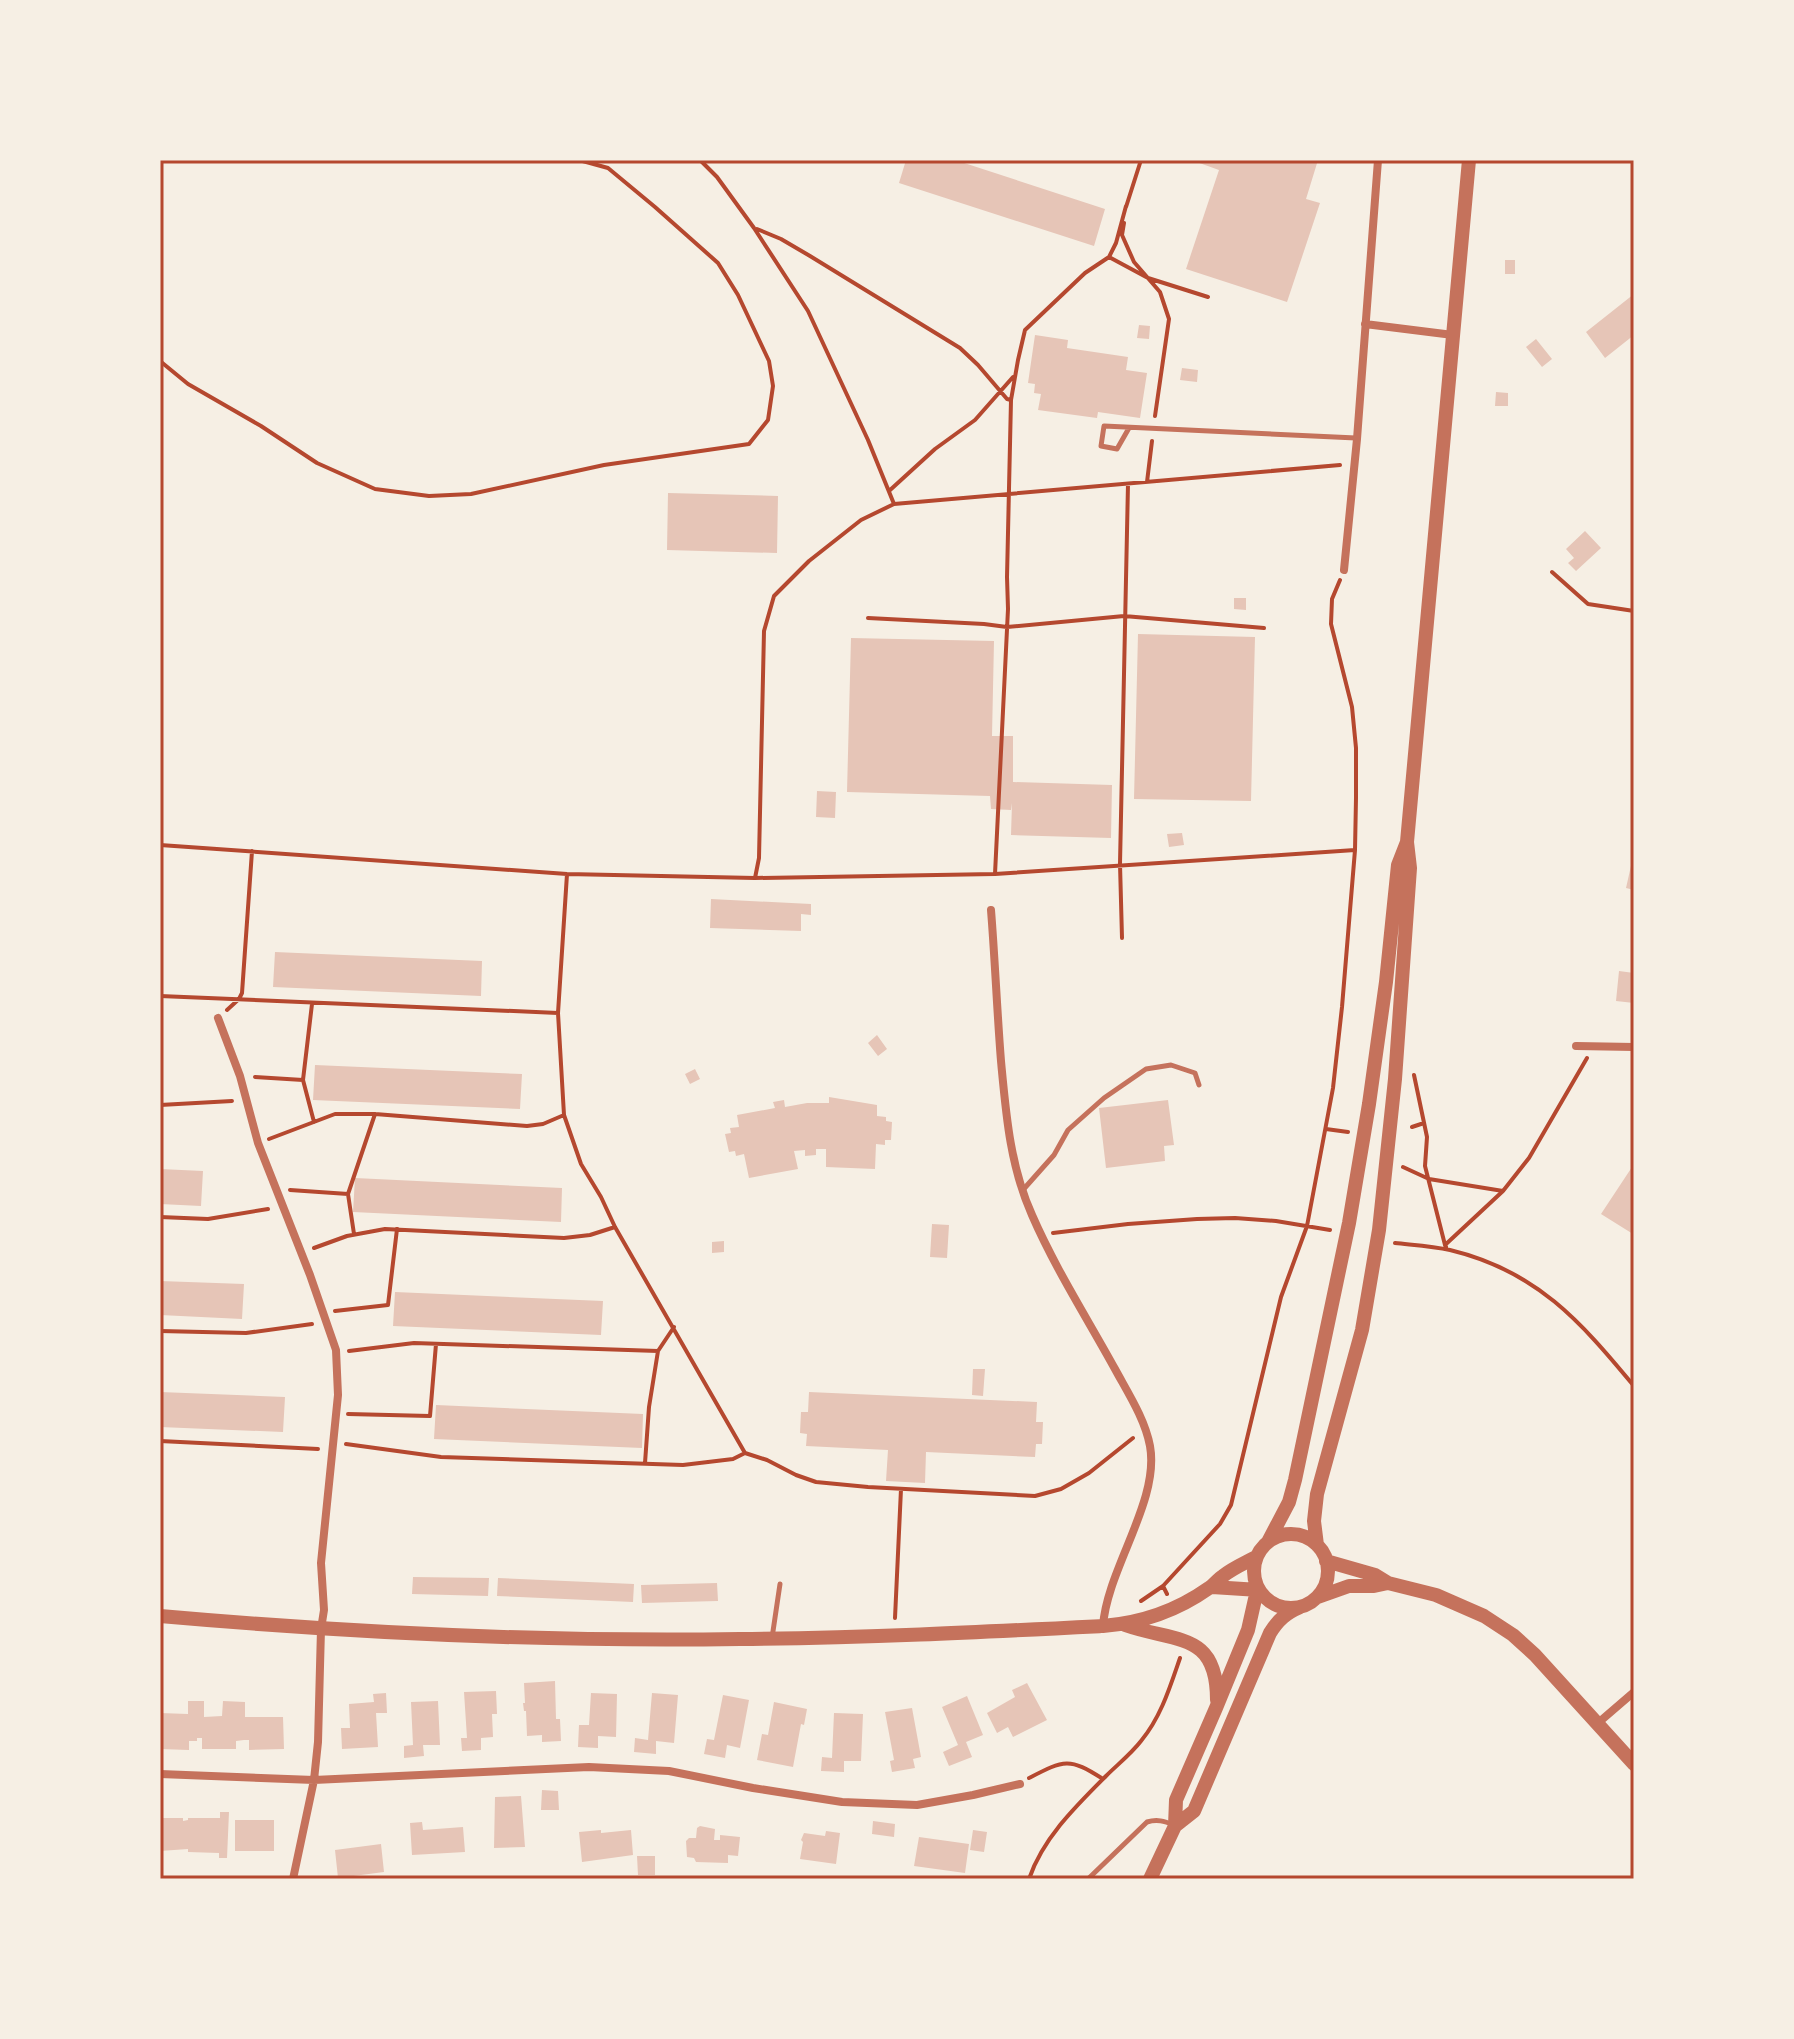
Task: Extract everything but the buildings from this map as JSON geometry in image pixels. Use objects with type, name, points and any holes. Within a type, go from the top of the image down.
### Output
[{"type":"street","points":[[1344,570],[1378,160]]},
{"type":"street","points":[[1317,1597],[1326,1583],[1328,1572],[1317,1545],[1314,1521],[1317,1494],[1362,1330],[1387,1169],[1410,868],[1407,842],[1469,160]]},
{"type":"street","points":[[1365,324],[1453,335]]},
{"type":"street","points":[[1268,1542],[1289,1502],[1295,1480],[1349,1223],[1386,982],[1398,865],[1407,842]]},
{"type":"street","points":[[991,910],[1007,1129],[1022,1191],[1076,1303],[1133,1403],[1150,1446],[1151,1466],[1144,1500],[1105,1608],[1103,1626]]},
{"type":"street","points":[[218,1018],[240,1076],[258,1143],[336,1352],[338,1395],[321,1563],[324,1610],[318,1742],[314,1780],[293,1879]]},
{"type":"street","points":[[1576,1046],[1634,1047]]},
{"type":"street","points":[[1300,1607],[1275,1605],[1260,1591],[1254,1577],[1256,1557],[1268,1542],[1278,1536],[1302,1535],[1317,1545]]},
{"type":"street","points":[[160,1616],[321,1629],[630,1640],[915,1635],[1125,1625],[1175,1607],[1212,1587],[1220,1578],[1256,1557]]},
{"type":"street","points":[[1326,1561],[1465,1606],[1513,1635],[1634,1764]]},
{"type":"street","points":[[1175,1826],[1194,1811],[1270,1633],[1278,1621],[1288,1612],[1317,1597],[1349,1586],[1388,1583]]},
{"type":"street","points":[[1212,1587],[1260,1591]]},
{"type":"street","points":[[1150,1879],[1175,1826],[1176,1800],[1248,1630],[1255,1599],[1260,1591]]},
{"type":"street","points":[[1125,1625],[1184,1640],[1204,1651],[1214,1669],[1216,1708]]},
{"type":"street","points":[[1598,1723],[1634,1692]]},
{"type":"street","points":[[160,1774],[314,1780],[589,1767],[669,1771],[842,1802],[917,1805],[1020,1784]]},
{"type":"lane","points":[[1129,428],[1117,449],[1101,446],[1104,426],[1357,439]]},
{"type":"lane","points":[[1022,1191],[1054,1155],[1068,1130],[1086,1112],[1146,1069],[1171,1065],[1195,1073],[1199,1085]]},
{"type":"lane","points":[[772,1639],[780,1584]]},
{"type":"lane","points":[[1088,1879],[1147,1822],[1162,1820],[1175,1826]]},
{"type":"path","points":[[160,361],[188,384],[317,463],[375,489],[429,496],[471,494],[604,465],[749,444],[768,420],[773,386],[769,361],[738,295],[718,263],[655,207],[608,168],[579,160]]},
{"type":"path","points":[[700,160],[717,177],[754,228],[808,311],[894,504]]},
{"type":"path","points":[[995,874],[1007,627],[1011,400],[1015,375],[1025,330],[1085,273],[1109,257],[1141,160]]},
{"type":"path","points":[[1126,206],[1122,235],[1134,262],[1160,292],[1169,319],[1147,482]]},
{"type":"path","points":[[754,228],[781,239],[960,348],[1011,400]]},
{"type":"path","points":[[1109,257],[1148,278],[1208,297]]},
{"type":"path","points":[[889,491],[935,449],[975,420],[1015,375]]},
{"type":"path","points":[[755,878],[759,858],[764,631],[774,596],[809,561],[861,520],[894,504],[1355,464]]},
{"type":"path","points":[[1122,938],[1120,864],[1128,484]]},
{"type":"path","points":[[1105,1608],[1140,1601],[1163,1586],[1220,1524],[1231,1505],[1281,1297],[1307,1226],[1326,1129],[1342,1007],[1355,850],[1356,748],[1352,707],[1331,624],[1332,599],[1344,570]]},
{"type":"path","points":[[1552,572],[1588,604],[1634,611]]},
{"type":"path","points":[[868,618],[1007,627],[1124,616],[1264,628]]},
{"type":"path","points":[[160,845],[567,874],[755,878],[995,874],[1355,850]]},
{"type":"path","points":[[218,1018],[242,993],[252,851]]},
{"type":"path","points":[[567,874],[558,1013],[564,1115],[581,1164],[745,1453],[816,1482],[1035,1496],[1061,1489],[1089,1473],[1145,1430]]},
{"type":"path","points":[[160,996],[558,1013]]},
{"type":"path","points":[[312,1004],[303,1080],[314,1122]]},
{"type":"path","points":[[1446,1247],[1503,1191],[1529,1158],[1594,1046]]},
{"type":"path","points":[[1414,1072],[1427,1137],[1425,1166],[1446,1247]]},
{"type":"path","points":[[240,1076],[303,1080]]},
{"type":"path","points":[[160,1105],[247,1100]]},
{"type":"path","points":[[258,1143],[335,1114],[375,1114],[527,1126],[543,1124],[564,1115]]},
{"type":"path","points":[[354,1234],[348,1194],[375,1114]]},
{"type":"path","points":[[1412,1127],[1424,1123]]},
{"type":"path","points":[[1326,1129],[1350,1133]]},
{"type":"path","points":[[1403,1167],[1429,1179],[1503,1191]]},
{"type":"path","points":[[276,1189],[348,1194]]},
{"type":"path","points":[[160,1217],[208,1219],[283,1206]]},
{"type":"path","points":[[1044,1237],[1055,1232],[1197,1219],[1248,1219],[1330,1230]]},
{"type":"path","points":[[301,1253],[354,1234],[385,1229],[564,1238],[590,1235],[615,1227]]},
{"type":"path","points":[[323,1312],[388,1305],[397,1229]]},
{"type":"path","points":[[1395,1243],[1446,1247],[1525,1280],[1564,1308],[1594,1337],[1634,1386]]},
{"type":"path","points":[[160,1331],[246,1333],[326,1322]]},
{"type":"path","points":[[645,1463],[649,1407],[658,1351],[674,1327]]},
{"type":"path","points":[[336,1352],[414,1343],[658,1351]]},
{"type":"path","points":[[336,1414],[430,1416],[436,1344]]},
{"type":"path","points":[[160,1441],[333,1446],[441,1457],[683,1465],[733,1459],[745,1453]]},
{"type":"path","points":[[895,1618],[901,1489]]},
{"type":"path","points":[[1163,1586],[1175,1607]]},
{"type":"path","points":[[1029,1879],[1043,1848],[1065,1819],[1140,1743],[1156,1720],[1184,1640]]},
{"type":"path","points":[[1020,1784],[1051,1767],[1069,1762],[1083,1766],[1103,1779]]}]
